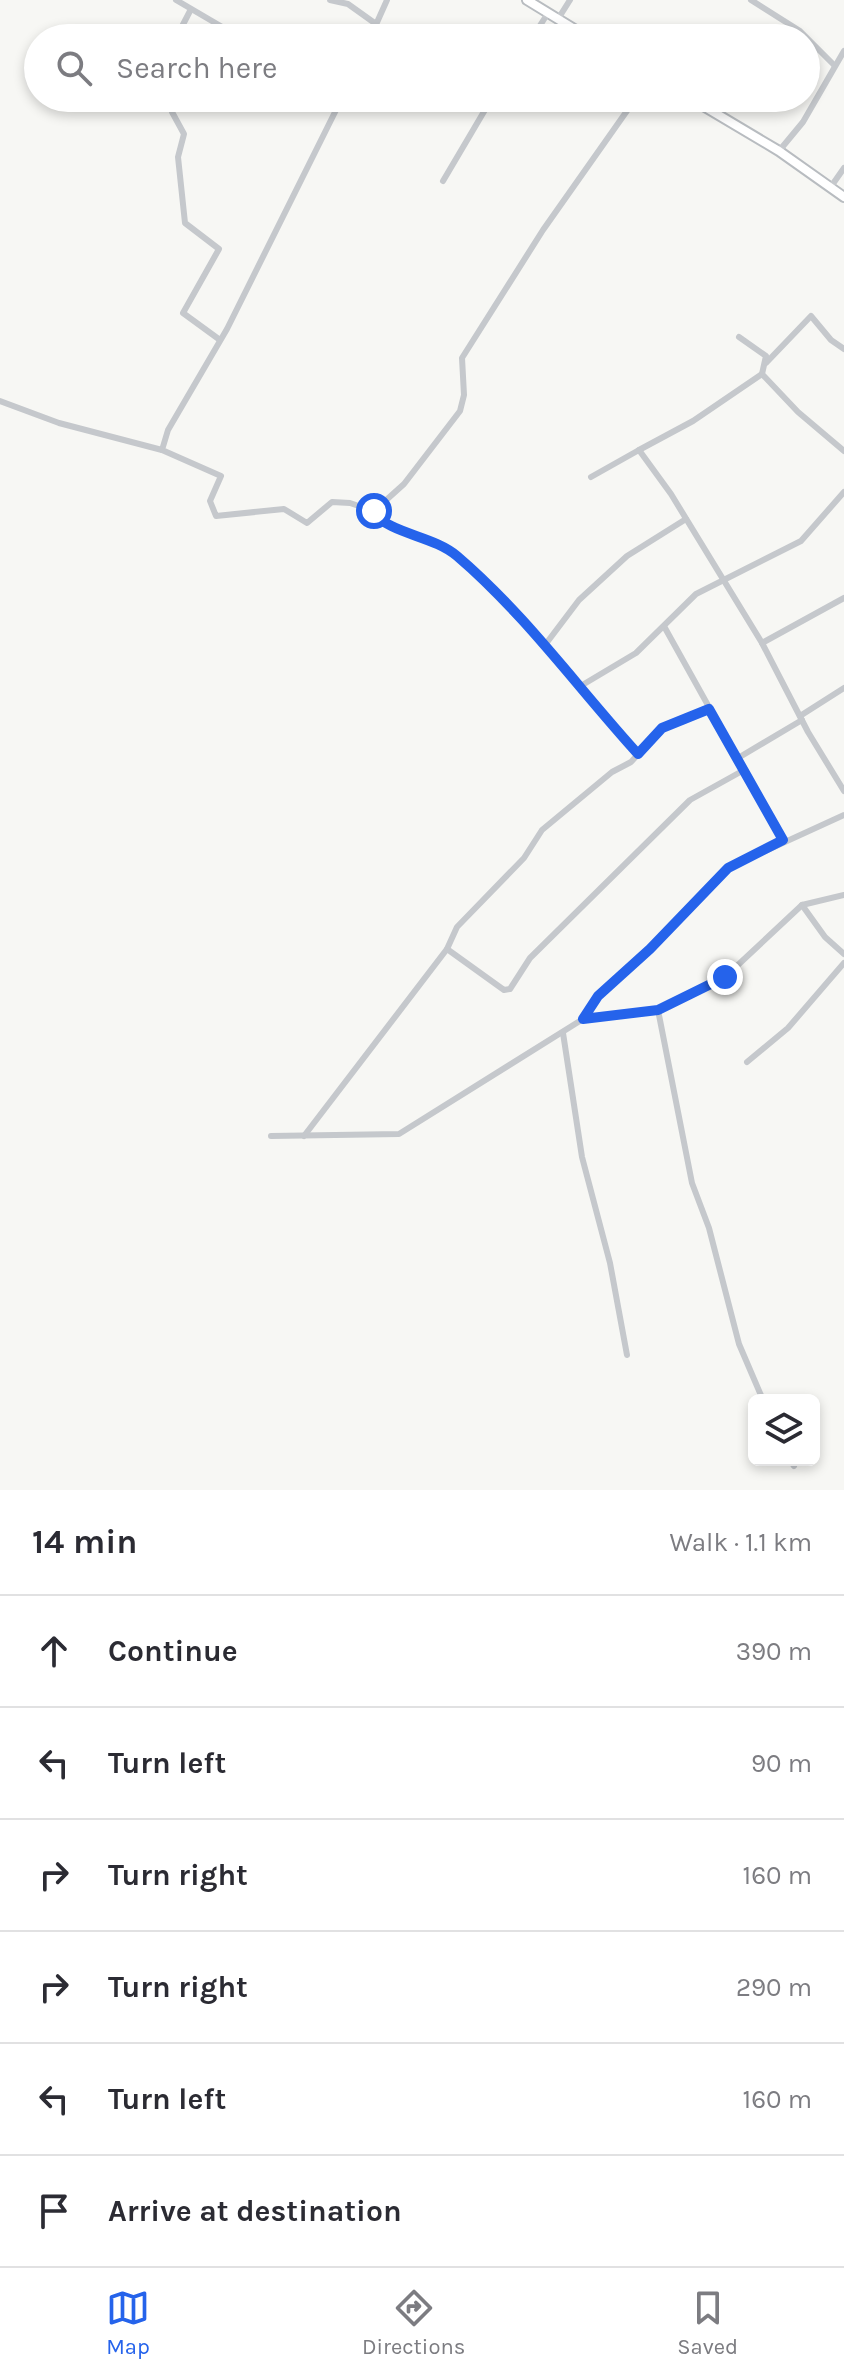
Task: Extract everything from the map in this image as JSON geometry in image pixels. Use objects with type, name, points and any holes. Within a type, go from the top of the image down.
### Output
[{"type":"main road","points":[[527,0],[566,24]]},
{"type":"main road","points":[[714,112],[779,151],[844,197]]},
{"type":"street","points":[[176,0],[215,24]]},
{"type":"street","points":[[330,0],[348,4],[376,24],[387,0]]},
{"type":"street","points":[[558,19],[570,0]]},
{"type":"street","points":[[756,1],[790,24]]},
{"type":"street","points":[[183,24],[190,11]]},
{"type":"street","points":[[541,24],[548,13]]},
{"type":"street","points":[[820,51],[834,65]]},
{"type":"street","points":[[820,91],[844,51]]},
{"type":"street","points":[[172,112],[184,134],[178,157],[185,223],[219,249],[183,313],[220,340]]},
{"type":"street","points":[[162,450],[168,430],[220,340],[335,112]]},
{"type":"street","points":[[443,181],[484,112]]},
{"type":"street","points":[[371,511],[404,484],[460,411],[464,395],[462,358],[543,230],[626,112]]},
{"type":"street","points":[[779,151],[808,112]]},
{"type":"street","points":[[830,188],[844,168]]},
{"type":"street","points":[[766,363],[811,316],[831,340],[844,349]]},
{"type":"street","points":[[591,477],[693,421],[762,374],[766,356],[739,337]]},
{"type":"street","points":[[762,374],[798,412],[844,451]]},
{"type":"street","points":[[0,401],[59,423],[162,450],[221,476],[210,501],[216,516],[284,509],[307,523],[328,504],[337,501],[371,511],[382,521],[441,544],[457,556],[545,645],[638,754]]},
{"type":"street","points":[[639,450],[686,519],[762,643],[801,718],[841,779],[844,791]]},
{"type":"street","points":[[579,687],[623,664],[665,628],[684,603],[801,541],[844,492]]},
{"type":"street","points":[[545,645],[579,600],[627,556],[686,519]]},
{"type":"street","points":[[762,643],[844,598]]},
{"type":"street","points":[[665,628],[783,840]]},
{"type":"street","points":[[738,758],[844,688]]},
{"type":"street","points":[[304,1136],[447,949],[457,927],[524,858],[542,830],[638,754],[662,728],[709,709]]},
{"type":"street","points":[[447,949],[504,990],[510,989],[530,958],[690,800],[744,770]]},
{"type":"street","points":[[271,1136],[399,1134],[583,1019],[598,996],[650,949],[728,868],[783,840],[807,834],[844,815]]},
{"type":"street","points":[[583,1019],[658,1010],[725,977],[802,905],[844,895]]},
{"type":"street","points":[[802,905],[825,937],[844,954]]},
{"type":"street","points":[[747,1062],[788,1028],[844,963]]},
{"type":"street","points":[[658,1010],[692,1183],[709,1228],[739,1344],[760,1394]]},
{"type":"street","points":[[563,1033],[582,1157],[610,1263],[627,1355]]},
{"type":"route","points":[[374,511],[371,511],[382,521],[441,544],[457,556],[545,645],[638,754],[662,728],[694,718],[709,709],[783,840],[728,868],[650,949],[598,996],[583,1019],[658,1010],[725,977]]}]
